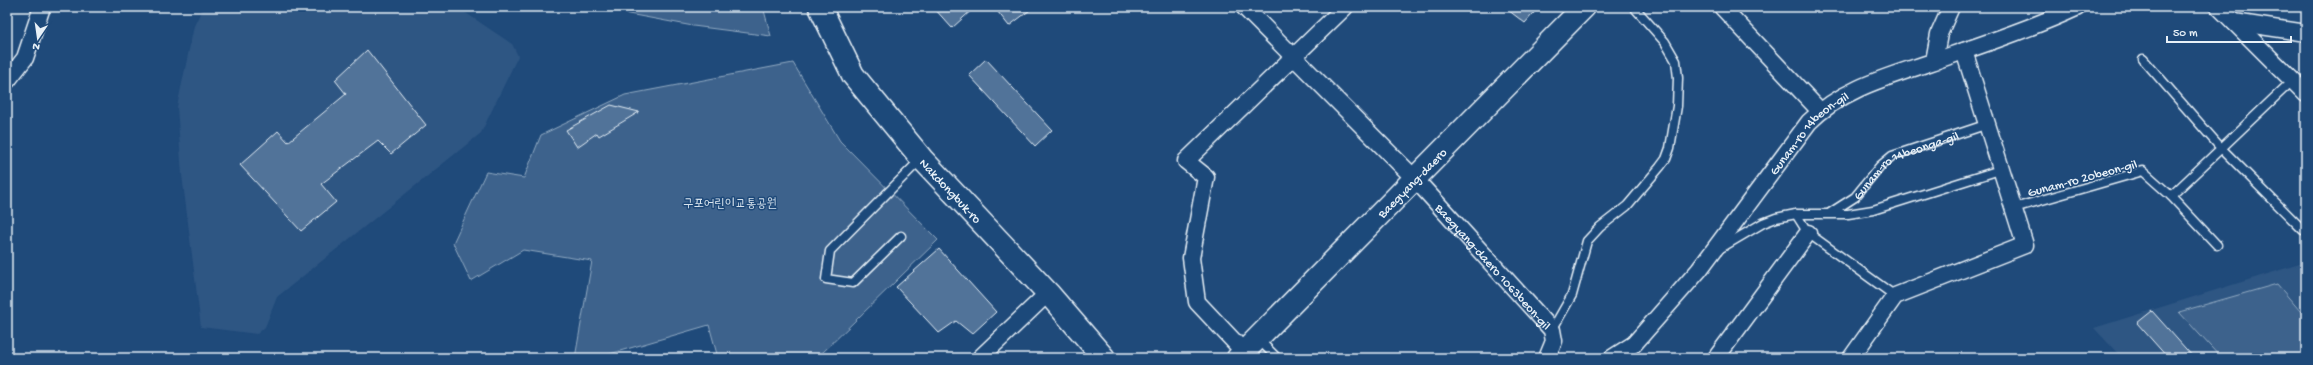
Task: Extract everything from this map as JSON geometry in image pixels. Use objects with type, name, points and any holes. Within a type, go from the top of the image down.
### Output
[{"type":"main road","name":"Nakdongbuk-ro","points":[[820,7],[853,74],[922,159],[1048,294],[1104,358]]},
{"type":"main road","name":"Baegyang-daero","points":[[1247,350],[1416,180],[1584,7]]},
{"type":"street","points":[[7,81],[25,58],[42,7]]},
{"type":"street","name":"Baegyang-daero 1063beon-gil","points":[[1244,7],[1416,180],[1552,330],[1554,341],[1547,358]]},
{"type":"street","points":[[1247,350],[1197,302],[1191,258],[1206,177],[1186,161],[1345,7]]},
{"type":"street","points":[[1722,7],[1820,111]]},
{"type":"street","points":[[1934,61],[1939,34],[1952,7]]},
{"type":"street","name":"Gunam-ro 14beon-gil","points":[[1612,358],[1634,344],[1711,254],[1809,122],[1820,111],[1859,87],[1934,61],[2078,7]]},
{"type":"street","points":[[2219,7],[2306,94]]},
{"type":"street","points":[[2234,22],[2306,33]]},
{"type":"street","points":[[1851,358],[1895,296],[2025,245],[2003,169],[1964,50]]},
{"type":"street","points":[[1716,358],[1808,233]]},
{"type":"street","points":[[980,358],[1048,294]]},
{"type":"lane","points":[[1552,330],[1572,295],[1587,242],[1600,227],[1627,206],[1666,159],[1670,148],[1677,106],[1678,78],[1676,61],[1665,42],[1634,7]]},
{"type":"lane","points":[[2142,59],[2221,148],[2303,230]]},
{"type":"lane","points":[[2171,196],[2293,80]]},
{"type":"lane","name":"Gunam-ro 14beonga-gil","points":[[1827,214],[1840,208],[1855,197],[1880,166],[1892,156],[1988,124]]},
{"type":"lane","points":[[901,236],[853,284],[826,279],[830,251],[922,159]]},
{"type":"lane","points":[[1711,254],[1763,223],[1796,214],[1827,214],[1873,210],[2003,169]]},
{"type":"lane","name":"Gunam-ro 20beon-gil","points":[[2014,208],[2143,171],[2171,196],[2217,245]]},
{"type":"lane","points":[[1796,214],[1808,233],[1895,296]]},
{"type":"lane","points":[[1247,350],[1277,358]]},
{"type":"shaded area","points":[[203,7],[457,7],[512,44],[518,56],[481,133],[277,297],[265,327],[257,334],[201,327],[182,175],[177,107],[194,26]]},
{"type":"shaded area","points":[[2306,262],[2306,358],[2122,358],[2094,328]]},
{"type":"green space","points":[[591,7],[763,7],[771,36],[693,26]]},
{"type":"green space","name":"구포어린이교통공원","points":[[793,63],[840,141],[938,240],[818,357],[718,358],[709,325],[596,358],[575,358],[592,261],[523,250],[471,281],[453,243],[486,172],[524,178],[541,135],[625,95]]},
{"type":"green space","points":[[2277,284],[2306,318],[2306,358],[2221,358],[2179,312]]},
{"type":"building","points":[[933,7],[975,7],[952,28]]},
{"type":"building","points":[[994,7],[1034,7],[1009,26]]},
{"type":"building","points":[[1504,7],[1539,7],[1525,23]]},
{"type":"building","points":[[367,50],[426,125],[391,154],[378,141],[321,184],[336,202],[301,231],[240,165],[278,131],[288,142],[346,94],[335,80]]},
{"type":"building","points":[[986,59],[1052,130],[1035,146],[969,75]]},
{"type":"building","points":[[611,105],[639,112],[599,136],[597,133],[577,147],[566,130]]},
{"type":"building","points":[[939,249],[996,312],[972,334],[956,321],[939,333],[896,287]]},
{"type":"building","points":[[2152,311],[2194,358],[2168,358],[2137,323]]}]
